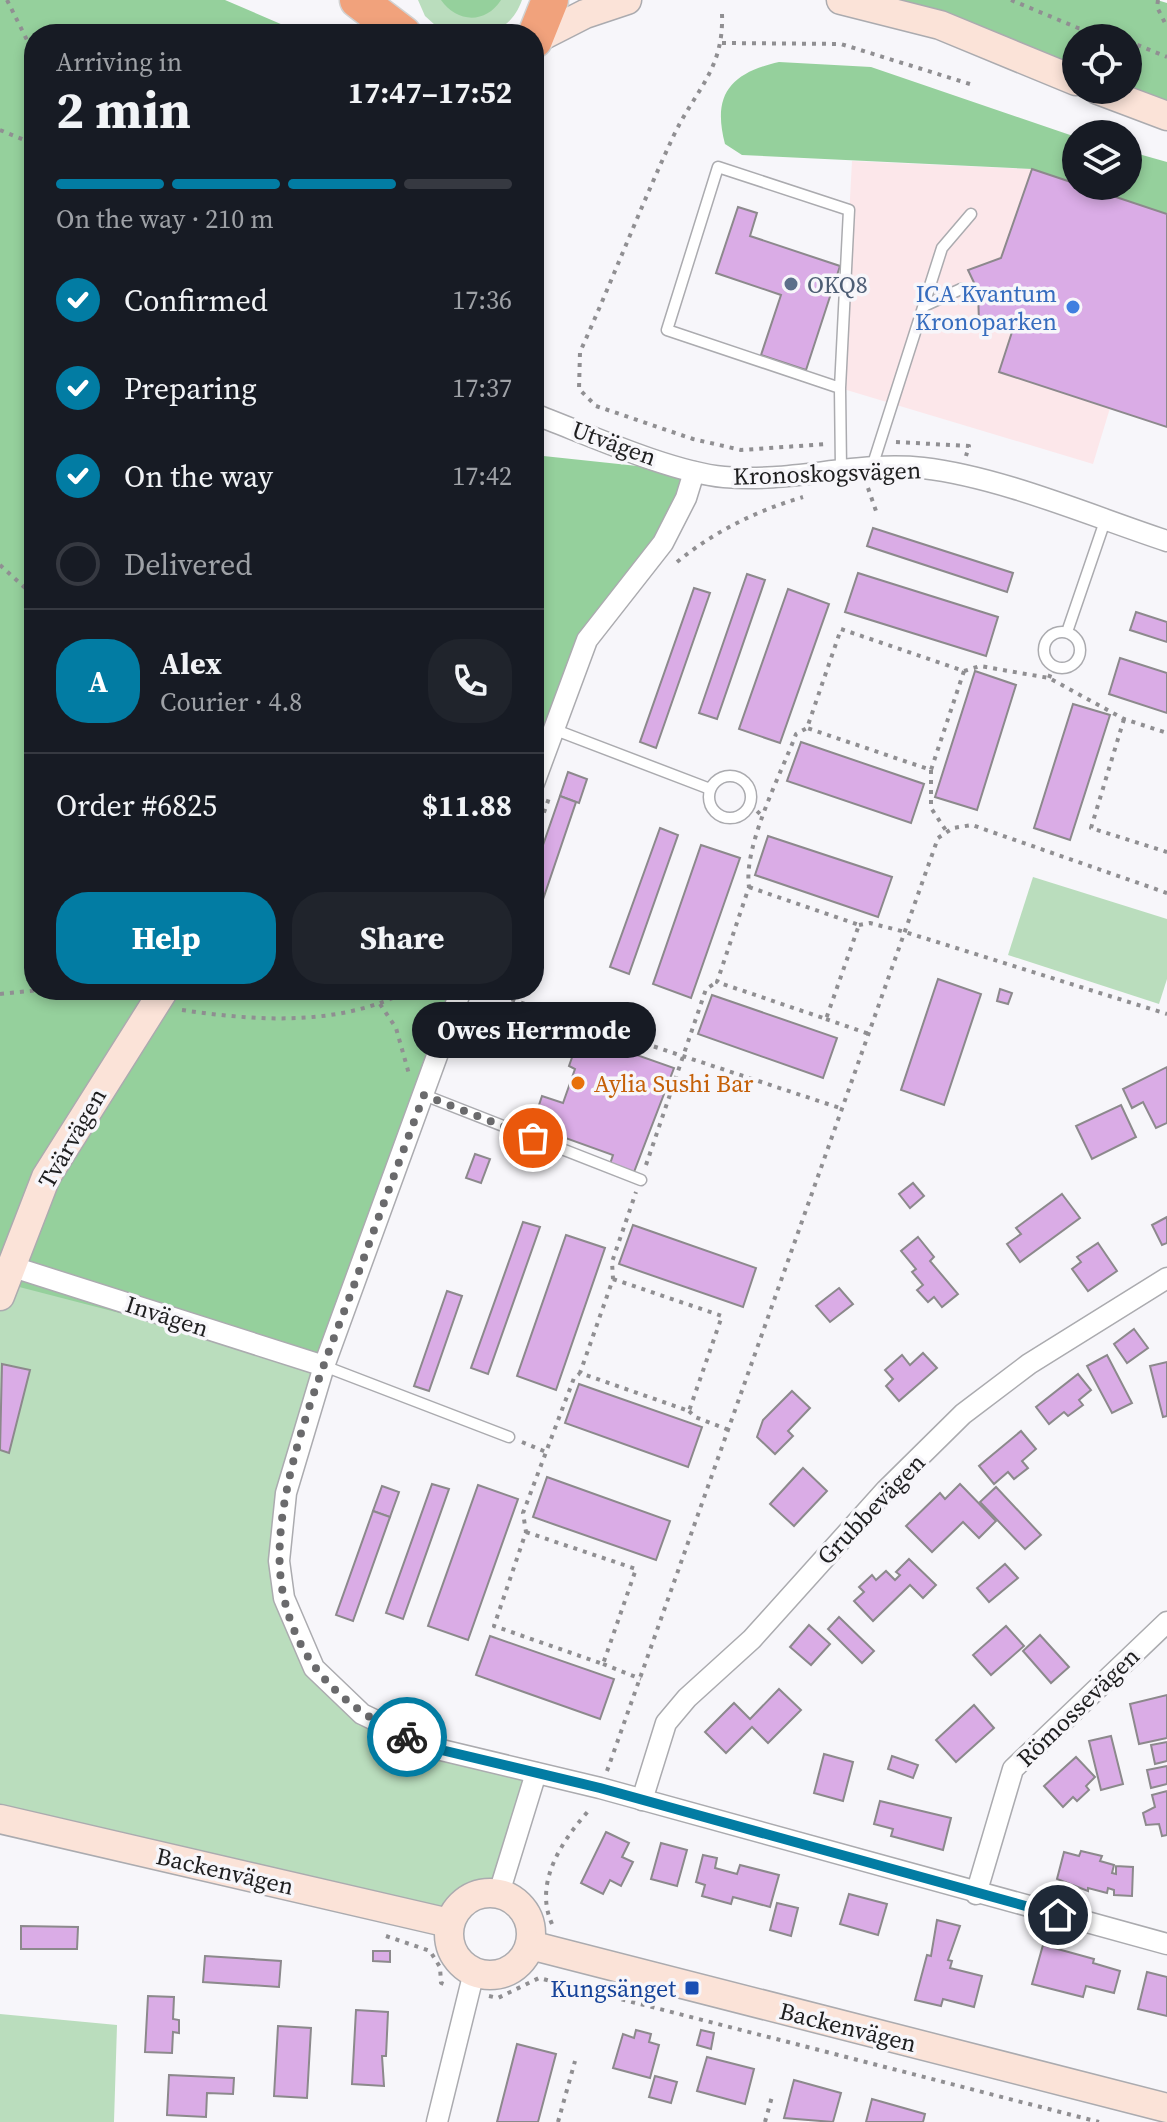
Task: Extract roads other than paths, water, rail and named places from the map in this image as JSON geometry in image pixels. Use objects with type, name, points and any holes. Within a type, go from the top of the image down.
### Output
[{"type":"highway","points":[[358,0],[391,24]]},
{"type":"highway","points":[[390,0],[401,24]]},
{"type":"highway","points":[[540,24],[550,0]]},
{"type":"street","points":[[544,35],[585,14],[627,0]]},
{"type":"street","points":[[841,0],[940,25],[1062,75]]},
{"type":"street","points":[[1135,104],[1167,116]]},
{"type":"street","name":"Utvägen","points":[[544,418],[694,472]]},
{"type":"street","name":"Kronoskogsvägen","points":[[694,472],[724,477],[795,478],[841,469],[872,467],[961,474],[1167,541]]},
{"type":"street","points":[[544,778],[553,729],[587,640],[663,543],[686,498],[694,472]]},
{"type":"street","name":"Tvärvägen","points":[[0,1296],[46,1177],[173,1000]]},
{"type":"street","points":[[457,1000],[324,1366],[286,1493],[281,1531],[284,1598],[303,1650],[330,1688],[379,1724],[433,1748],[600,1788],[976,1894],[1167,1944]]},
{"type":"street","name":"Invägen","points":[[10,1266],[324,1366]]},
{"type":"street","name":"Grubbevägen","points":[[642,1800],[666,1723],[687,1698],[752,1639],[886,1490],[963,1414],[1029,1364],[1167,1278]]},
{"type":"street","name":"Römossevägen","points":[[976,1894],[1013,1769],[1167,1622]]},
{"type":"street","points":[[499,1893],[536,1773]]},
{"type":"street","name":"Backenvägen","points":[[0,1819],[449,1923]]},
{"type":"street","points":[[437,2122],[472,1982],[453,1953],[449,1923],[465,1900],[482,1893],[499,1893],[510,1897],[526,1912],[538,1947],[508,1971],[472,1982]]},
{"type":"street","name":"Backenvägen","points":[[538,1947],[1167,2108]]},
{"type":"lane","points":[[840,388],[667,330],[718,167],[849,210],[840,388],[841,469]]},
{"type":"lane","points":[[872,467],[942,248],[971,214]]},
{"type":"lane","points":[[924,306],[961,289]]},
{"type":"lane","points":[[1067,632],[1105,521]]},
{"type":"lane","points":[[1067,632],[1080,646],[1078,659],[1066,669],[1053,667],[1047,661],[1044,646],[1053,634],[1067,632]]},
{"type":"lane","points":[[553,729],[710,789]]},
{"type":"lane","points":[[733,776],[746,784],[750,804],[742,814],[723,817],[710,803],[710,789],[719,779],[733,776]]},
{"type":"lane","points":[[424,1095],[641,1180]]},
{"type":"lane","points":[[324,1366],[509,1437]]},
{"type":"place","name":"OKQ8","points":[[791,284]]},
{"type":"place","name":"ICA Kvantum Kronoparken","points":[[1073,307]]},
{"type":"place","name":"Aylia Sushi Bar","points":[[578,1083]]},
{"type":"place","name":"Owes Herrmode","points":[[533,1138]]},
{"type":"place","name":"Kungsänget","points":[[692,1988]]}]
